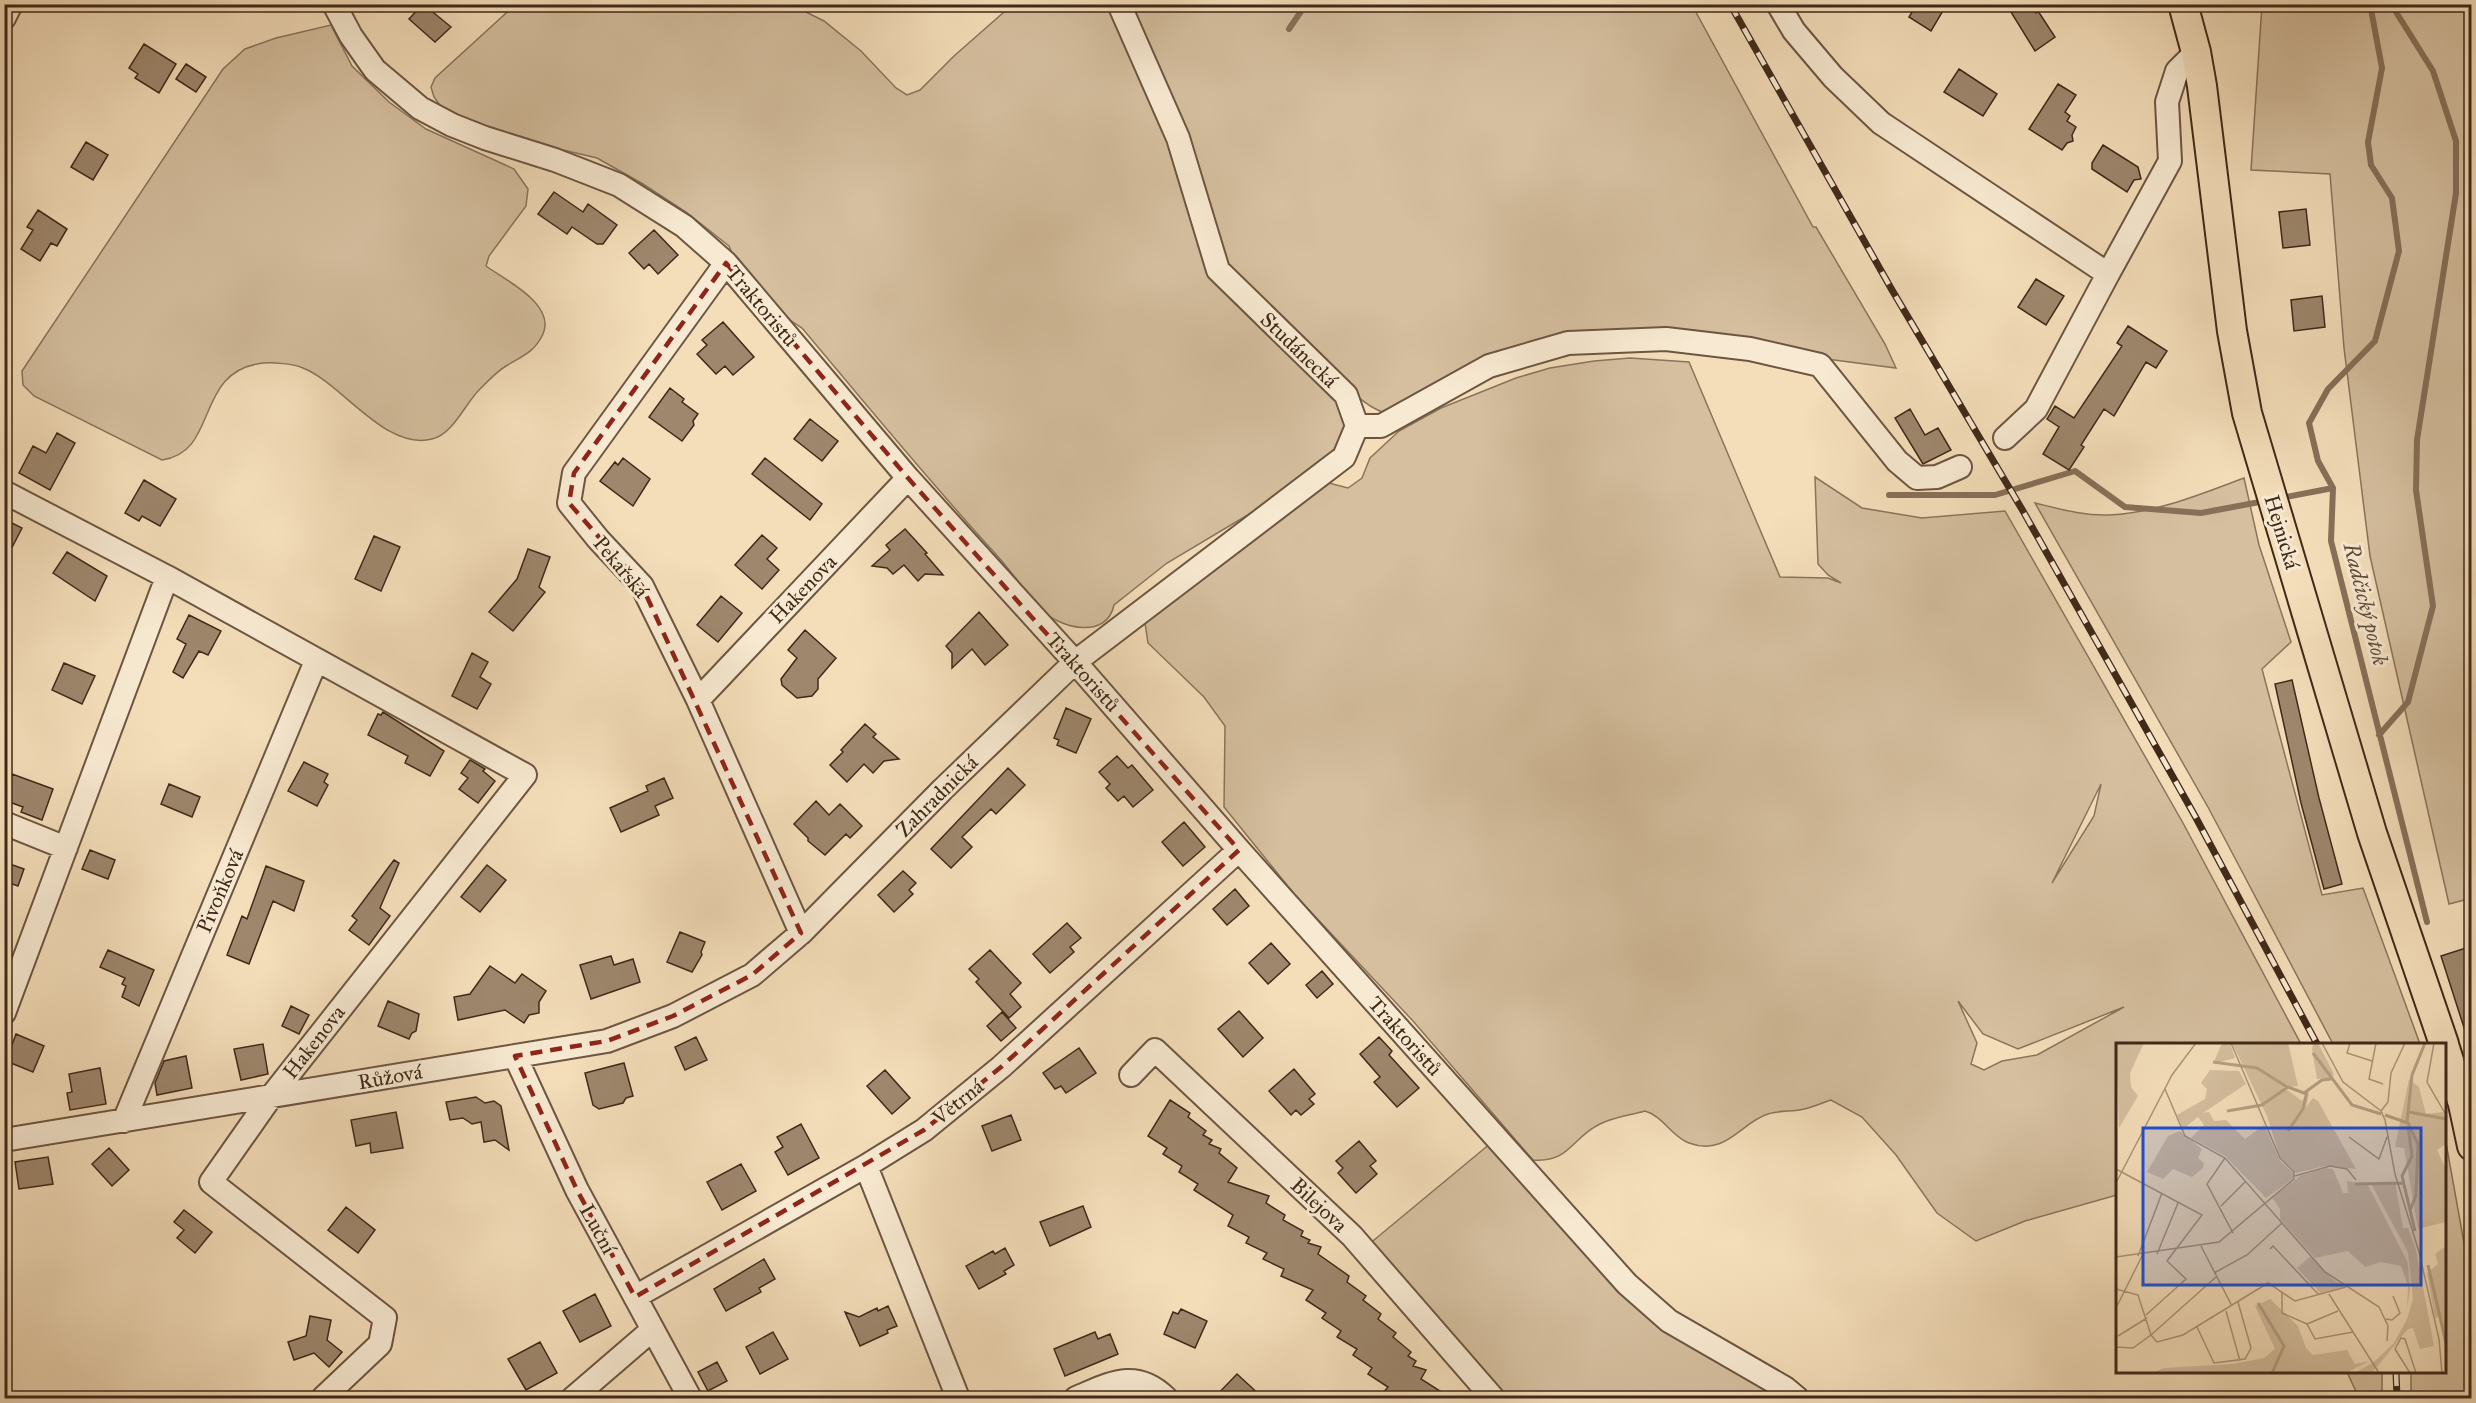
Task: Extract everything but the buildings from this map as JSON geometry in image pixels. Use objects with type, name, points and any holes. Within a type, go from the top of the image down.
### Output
[{"type":"main road","name":"Hejnická","points":[[2183,4],[2196,52],[2232,331],[2247,413],[2372,833],[2443,1043]]},
{"type":"main road","name":"Hejnická","points":[[2446,1051],[2463,1104],[2472,1146]]},
{"type":"street","points":[[4,18],[11,4]]},
{"type":"street","name":"Traktoristů","points":[[334,4],[351,36],[375,70],[420,108],[452,125],[485,138],[555,160],[619,185],[684,226],[726,263],[908,478],[1075,662],[1239,850],[1627,1284],[1668,1321],[1785,1388],[1797,1398]]},
{"type":"street","name":"Studánecká","points":[[1119,4],[1178,138],[1218,270],[1346,395],[1358,426]]},
{"type":"street","points":[[1778,4],[1794,31],[1833,77],[1881,123],[2108,274]]},
{"type":"street","points":[[2005,438],[2036,409],[2170,161],[2167,102],[2177,71],[2196,52]]},
{"type":"street","name":"Pekařská","points":[[726,263],[574,473],[569,503],[598,539],[642,586],[698,700],[801,933]]},
{"type":"street","points":[[1075,662],[1344,457],[1358,426],[1381,426],[1488,366],[1568,343],[1666,339],[1750,349],[1821,365],[1897,461],[1917,477],[1937,477],[1960,467]]},
{"type":"street","name":"Hakenova","points":[[698,700],[908,478]]},
{"type":"street","points":[[4,492],[166,577],[316,661]]},
{"type":"street","points":[[4,1013],[166,577]]},
{"type":"street","name":"Hakenova","points":[[4,1140],[270,1098],[525,775],[316,661]]},
{"type":"street","name":"Pivoňková","points":[[124,1121],[316,661]]},
{"type":"street","name":"Zahradnická","points":[[801,933],[943,789],[1075,662]]},
{"type":"street","points":[[4,823],[66,848]]},
{"type":"street","name":"Větrná","points":[[635,1298],[866,1166],[924,1130],[1001,1068],[1239,850]]},
{"type":"street","name":"Růžová","points":[[270,1098],[607,1041],[673,1016],[752,975],[801,933]]},
{"type":"street","name":"Bilejova","points":[[1131,1075],[1155,1050],[1352,1236],[1493,1398]]},
{"type":"street","name":"Luční","points":[[515,1056],[577,1190],[690,1398]]},
{"type":"street","points":[[270,1098],[211,1182],[385,1318],[380,1344],[323,1398]]},
{"type":"street","points":[[866,1166],[958,1398]]},
{"type":"street","points":[[573,1398],[652,1330]]},
{"type":"street","points":[[1076,1398],[1117,1381],[1138,1381],[1156,1389],[1166,1398]]},
{"type":"highlighted area","points":[[726,263],[908,478],[1239,850],[1001,1067],[924,1130],[635,1297],[577,1190],[515,1056],[607,1041],[673,1016],[752,975],[801,933],[642,586],[569,503],[574,473]]},
{"type":"shaded area","points":[[515,5],[798,5],[824,21],[861,51],[896,88],[907,95],[920,90],[954,56],[1012,5],[1110,5],[1183,176],[1209,262],[1339,401],[1346,428],[1343,444],[1256,510],[1167,563],[1114,605],[1110,616],[1103,623],[1083,628],[1051,617],[1036,604],[1000,558],[920,469],[802,328],[791,321],[736,263],[729,246],[686,212],[597,158],[487,132],[444,111],[434,97],[431,87],[435,78]]},
{"type":"shaded area","points":[[1131,5],[1692,5],[1813,227],[1816,227],[1885,344],[1896,368],[1811,357],[1558,341],[1385,413],[1375,409],[1348,388],[1318,353],[1254,294],[1224,255],[1194,155]]},
{"type":"shaded area","points":[[2262,5],[2471,5],[2472,898],[2449,904],[2370,556],[2344,348],[2330,174],[2251,170]]},
{"type":"shaded area","points":[[331,25],[352,66],[389,102],[426,129],[514,169],[528,189],[526,206],[489,256],[486,266],[536,303],[545,323],[543,334],[536,346],[495,374],[474,396],[452,425],[432,439],[415,440],[398,435],[381,426],[318,376],[303,368],[283,364],[263,363],[241,369],[226,380],[192,443],[180,454],[162,460],[34,396],[23,385],[22,371],[223,69],[245,49],[276,38]]},
{"type":"shaded area","points":[[1630,358],[1689,362],[1780,577],[1828,578],[1841,583],[1828,575],[1818,564],[1815,477],[1862,508],[1922,518],[2005,511],[2183,823],[2300,1043],[2116,1043],[2116,1195],[2025,1221],[1976,1241],[1937,1213],[1896,1155],[1862,1117],[1831,1100],[1804,1109],[1768,1114],[1713,1146],[1702,1146],[1683,1140],[1657,1117],[1645,1111],[1600,1124],[1563,1153],[1545,1160],[1533,1160],[1413,1021],[1295,895],[1224,807],[1225,726],[1204,697],[1148,643],[1145,623],[1149,614],[1329,483],[1348,488],[1362,478],[1370,458],[1399,431],[1441,408],[1516,378],[1550,368]],"holes":[[[2101,784],[2094,816],[2052,883]],[[1958,1001],[1983,1034],[2018,1049],[2124,1007],[2037,1055],[2002,1061],[1984,1070],[1971,1064],[1977,1043]]]},
{"type":"shaded area","points":[[2244,478],[2259,545],[2291,642],[2262,669],[2322,895],[2363,888],[2420,1043],[2332,1043],[2209,809],[2035,503],[2072,512],[2109,515],[2161,507]]},
{"type":"shaded area","points":[[1497,1138],[1670,1328],[1761,1379],[1774,1398],[1508,1398],[1368,1245]]},
{"type":"shaded area","points":[[2446,1143],[2471,1282],[2471,1398],[2411,1398],[2411,1373],[2446,1373]]},
{"type":"shaded area","points":[[2347,1373],[2382,1373],[2382,1398],[2359,1398]]},
{"type":"waterway","points":[[1289,29],[1306,4]]},
{"type":"waterway","name":"Radčický potok","points":[[2370,4],[2382,68],[2368,142],[2371,165],[2392,198],[2399,251],[2375,341],[2328,389],[2309,423],[2318,461],[2333,488],[2331,541],[2427,922]]},
{"type":"waterway","points":[[2379,735],[2408,702],[2433,606],[2416,490],[2417,440],[2456,193],[2456,141],[2433,71],[2391,4]]},
{"type":"waterway","points":[[1889,495],[1995,495],[2075,471],[2125,507],[2201,513],[2265,501]]},
{"type":"waterway","points":[[2281,498],[2333,488]]},
{"type":"railway","points":[[1730,4],[1892,290],[2023,511],[2195,816],[2316,1043]]},
{"type":"railway","points":[[2396,1373],[2397,1398]]}]
